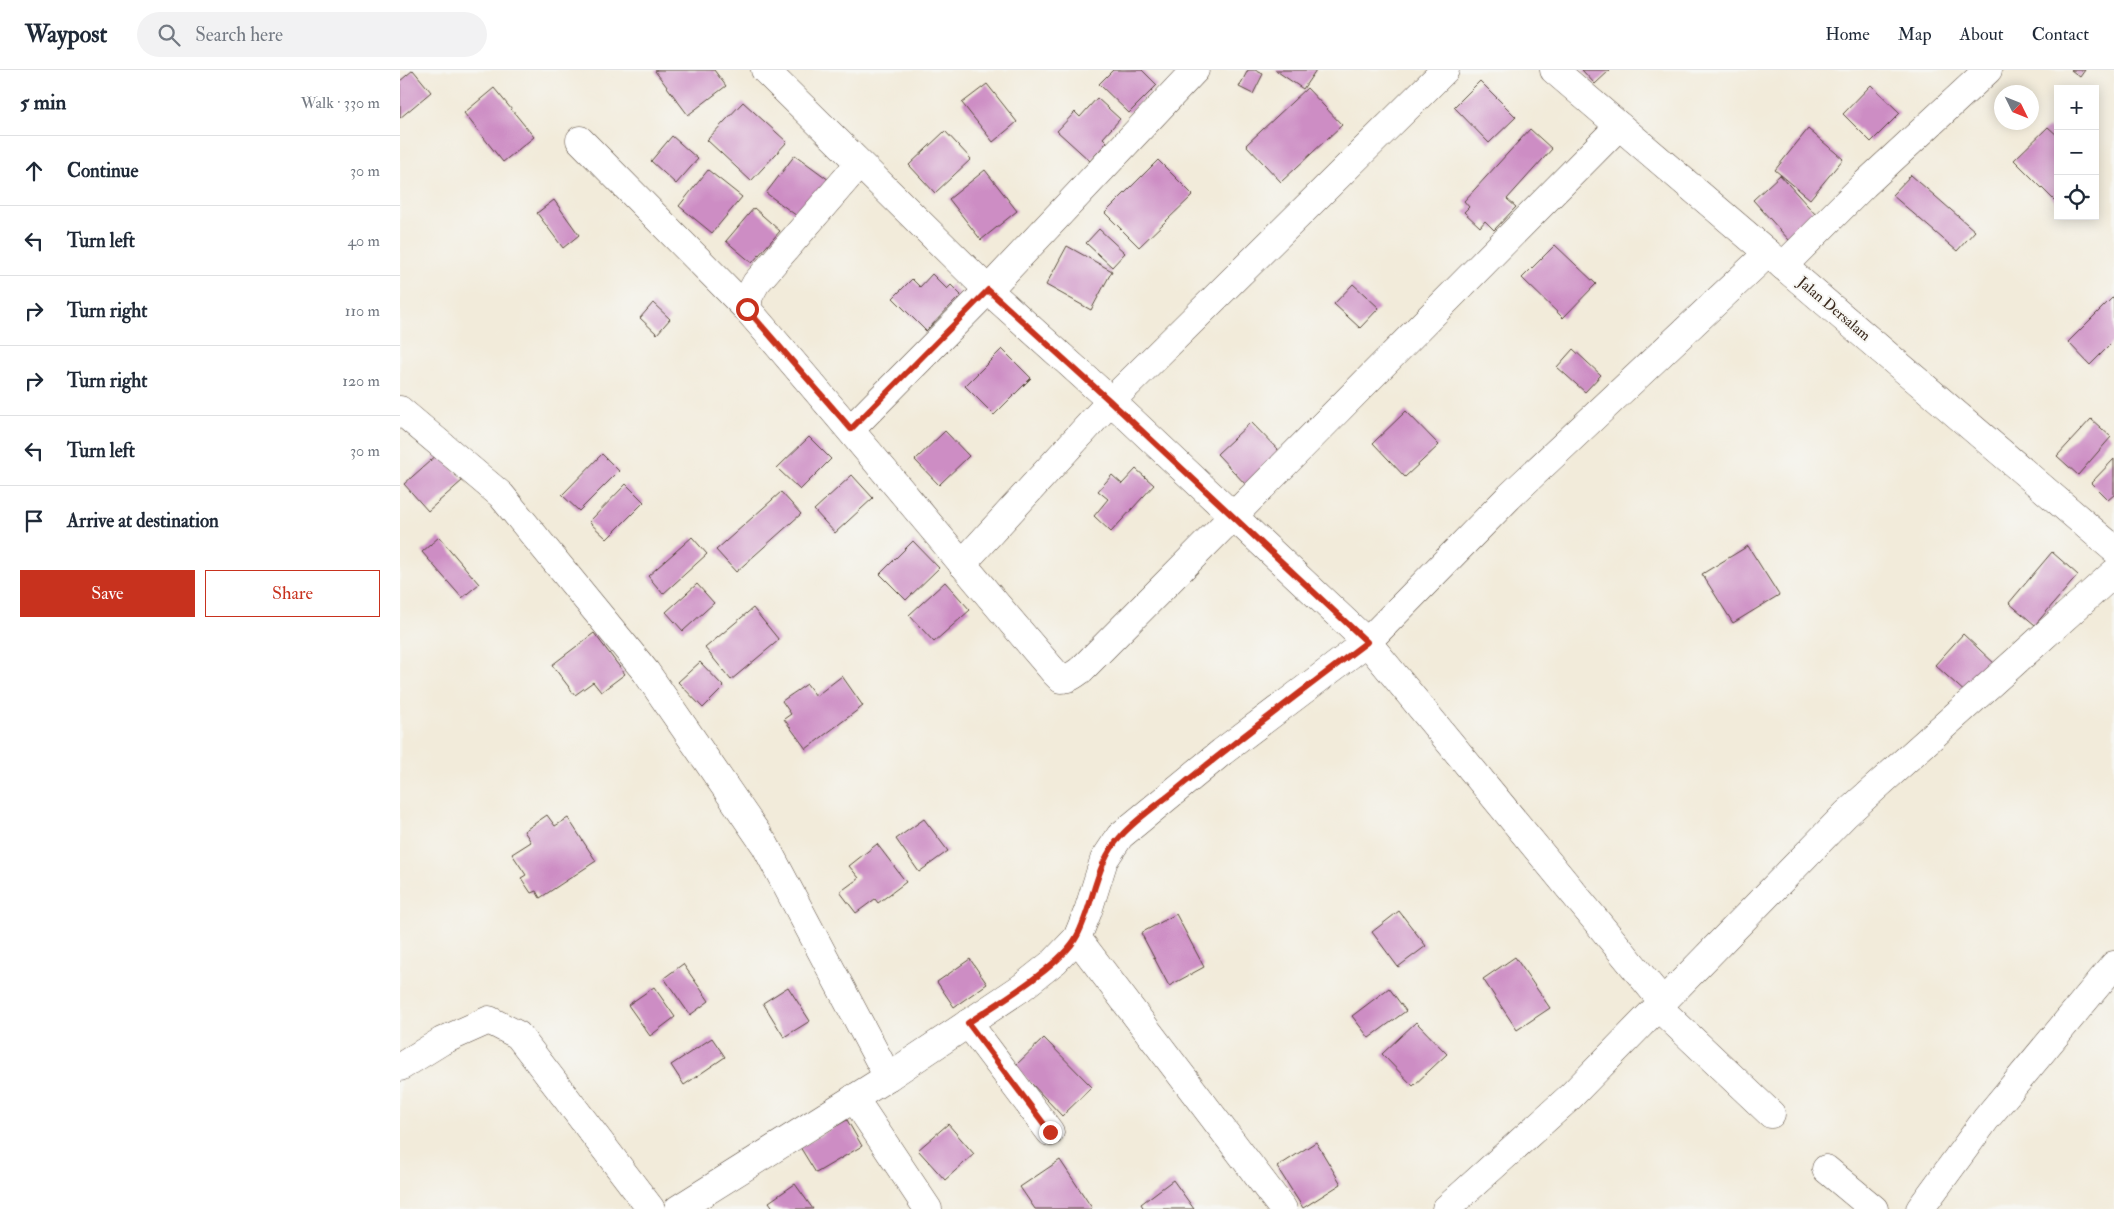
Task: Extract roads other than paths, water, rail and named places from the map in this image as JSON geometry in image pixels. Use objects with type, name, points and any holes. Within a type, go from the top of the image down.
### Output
[{"type":"street","points":[[765,70],[988,290],[1110,401],[1367,642],[1660,1004],[1771,1114]]},
{"type":"street","points":[[851,429],[988,290],[1195,70]]},
{"type":"street","points":[[962,564],[1110,401],[1445,70]]},
{"type":"street","name":"Jalan Dersalam","points":[[1554,70],[2114,548]]},
{"type":"street","points":[[678,1209],[888,1077],[1021,988],[1056,961],[1077,938],[1088,911],[1104,860],[1120,836],[1222,752],[1367,642],[1509,498],[1776,260],[1864,185],[1988,70]]},
{"type":"street","points":[[580,140],[747,309],[851,429],[1054,673],[1065,679],[1082,669],[1619,126]]},
{"type":"street","points":[[747,309],[749,296],[756,283],[859,164]]},
{"type":"street","points":[[402,416],[501,495],[646,672],[765,845],[888,1077]]},
{"type":"street","points":[[1446,1209],[1570,1097],[1846,814],[2114,573]]},
{"type":"street","points":[[1077,938],[1283,1209]]},
{"type":"street","points":[[1920,1209],[1986,1119],[2114,965]]},
{"type":"street","points":[[400,1067],[442,1041],[489,1020],[518,1035],[651,1209]]},
{"type":"street","points":[[968,1023],[1050,1132]]},
{"type":"street","points":[[854,1098],[928,1209]]},
{"type":"street","points":[[1826,1169],[1874,1209]]}]
